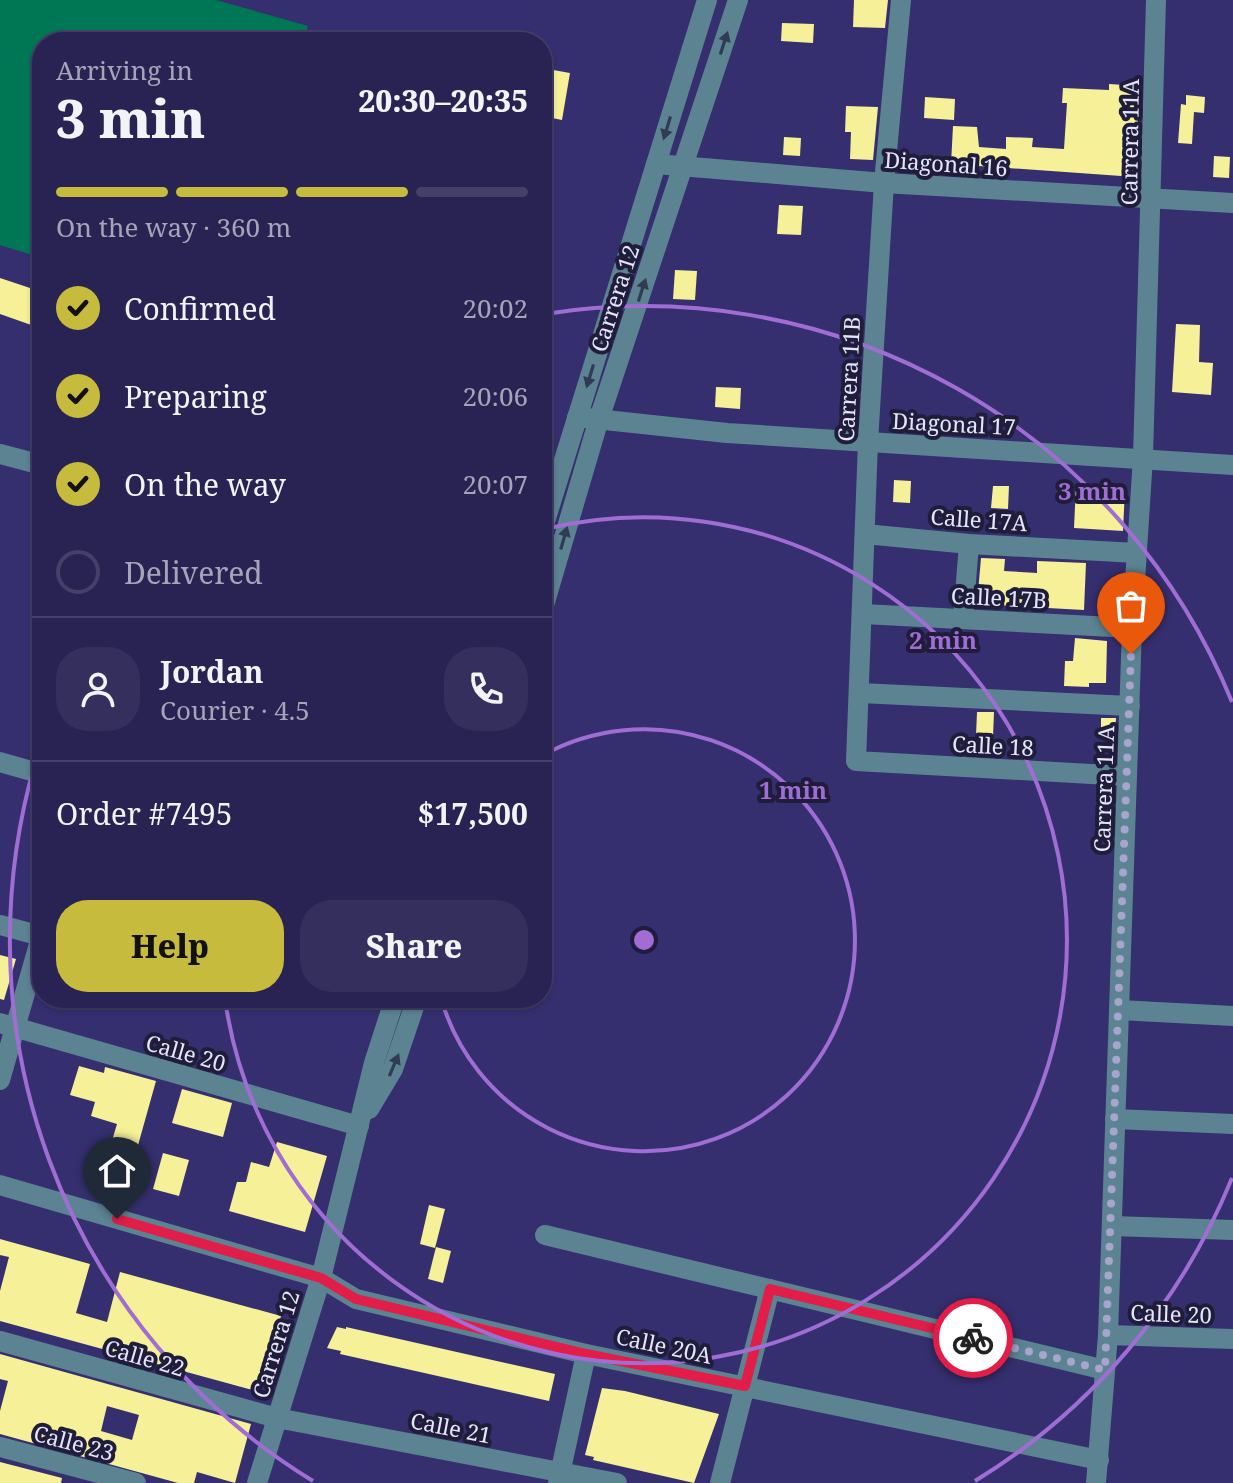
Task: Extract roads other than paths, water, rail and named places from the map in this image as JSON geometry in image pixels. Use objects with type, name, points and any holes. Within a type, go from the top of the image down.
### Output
[{"type":"street","name":"Carrera 12","points":[[552,498],[707,0]]},
{"type":"street","name":"Carrera 12","points":[[552,574],[599,419],[738,0]]},
{"type":"street","name":"Carrera 11B","points":[[856,761],[868,442],[884,183],[901,0]]},
{"type":"street","name":"Carrera 11A","points":[[1096,1483],[1108,1335],[1132,628],[1143,457],[1156,0]]},
{"type":"street","name":"Diagonal 16","points":[[656,164],[884,183],[1233,203]]},
{"type":"street","name":"Diagonal 17","points":[[577,417],[727,433],[1233,465]]},
{"type":"street","points":[[0,454],[32,462]]},
{"type":"street","name":"Calle 17A","points":[[865,534],[969,544],[1137,553]]},
{"type":"street","points":[[963,619],[969,544]]},
{"type":"street","name":"Calle 17B","points":[[863,614],[1132,628]]},
{"type":"street","points":[[860,693],[1130,706]]},
{"type":"street","name":"Calle 18","points":[[856,761],[1127,776]]},
{"type":"street","points":[[0,762],[32,771]]},
{"type":"street","points":[[0,925],[32,933]]},
{"type":"street","points":[[0,1080],[8,1025],[32,961]]},
{"type":"street","name":"Carrera 12","points":[[257,1483],[321,1278],[374,1063],[392,1008]]},
{"type":"street","name":"Carrera 12","points":[[359,1126],[393,1069],[414,1008]]},
{"type":"street","points":[[1119,1010],[1233,1016]]},
{"type":"street","name":"Calle 20","points":[[8,1025],[359,1126]]},
{"type":"street","points":[[1115,1119],[1233,1124]]},
{"type":"street","points":[[0,1185],[321,1278]]},
{"type":"street","points":[[1112,1226],[1233,1230]]},
{"type":"street","points":[[545,1235],[1105,1370]]},
{"type":"street","name":"Calle 20A","points":[[321,1278],[356,1299],[586,1354],[1099,1460]]},
{"type":"street","points":[[720,1483],[770,1289]]},
{"type":"street","name":"Calle 20","points":[[1108,1335],[1233,1339]]},
{"type":"street","name":"Calle 22","points":[[0,1341],[277,1418]]},
{"type":"street","points":[[560,1478],[586,1354]]},
{"type":"street","name":"Calle 21","points":[[277,1418],[560,1478],[617,1483]]},
{"type":"street","name":"Calle 23","points":[[0,1447],[136,1483]]}]
